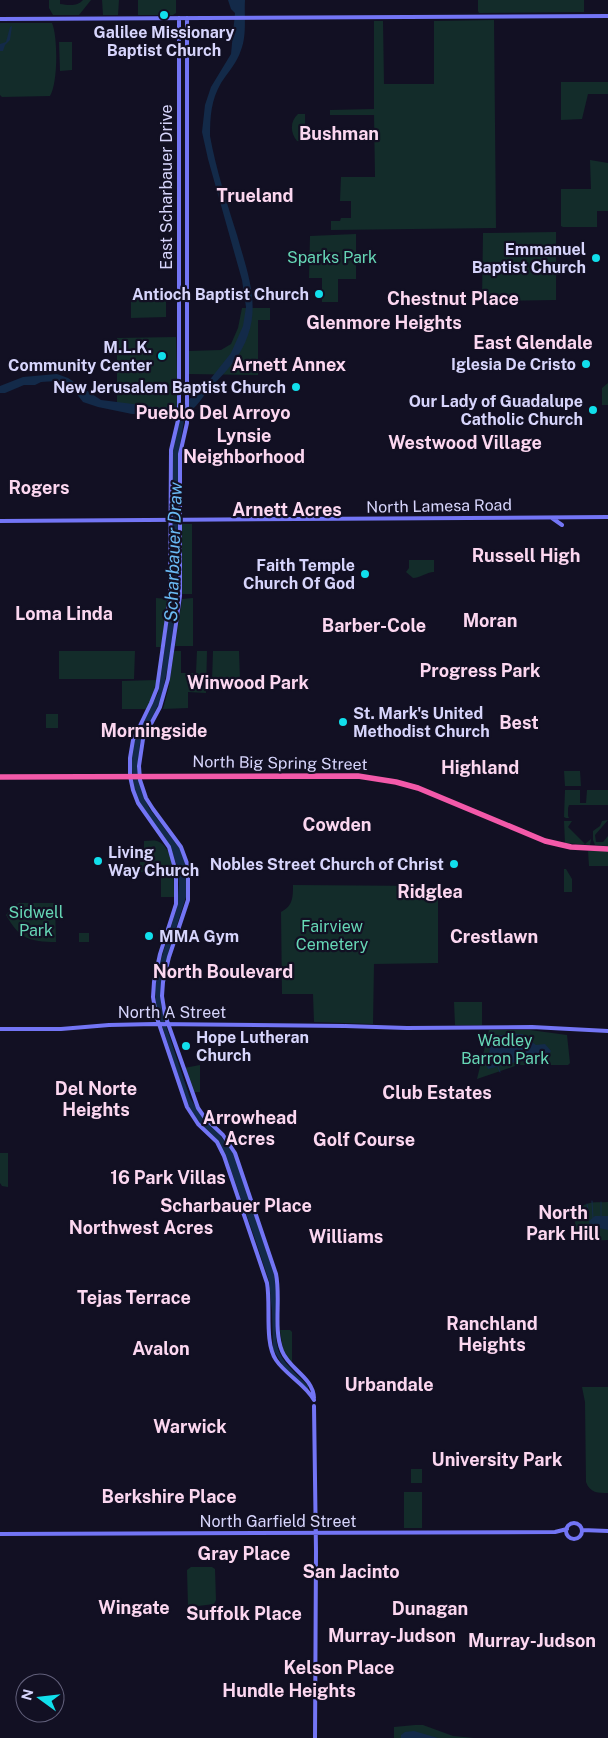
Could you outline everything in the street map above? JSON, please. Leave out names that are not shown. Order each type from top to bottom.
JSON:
[{"type":"highway","name":"North Big Spring Street","points":[[0,776],[311,775],[370,778],[396,782],[426,791],[545,841],[575,848],[608,849]]},
{"type":"main road","points":[[0,19],[608,16]]},
{"type":"main road","name":"East Scharbauer Drive","points":[[168,1025],[198,1108],[205,1118],[223,1135],[237,1158],[276,1274],[278,1285],[278,1338],[281,1349],[286,1360],[311,1385],[314,1391],[314,1400],[278,1363],[273,1354],[270,1340],[268,1283],[231,1175],[217,1142],[200,1126],[187,1106],[158,1024],[153,986],[159,958],[176,904],[176,871],[169,847],[138,803],[130,776],[132,744],[137,730],[155,696],[158,683],[170,596],[171,450],[179,412],[179,18]]},
{"type":"main road","name":"East Scharbauer Drive","points":[[139,776],[139,759],[142,744],[164,696],[168,679],[180,596],[180,454],[187,415],[187,18]]},
{"type":"main road","name":"North Lamesa Road","points":[[0,521],[608,517]]},
{"type":"main road","points":[[552,518],[562,525]]},
{"type":"main road","points":[[139,776],[149,803],[181,847],[186,857],[188,869],[188,900],[171,948],[163,982],[163,1005],[168,1025]]},
{"type":"main road","name":"North A Street","points":[[0,1029],[61,1029],[109,1025],[158,1024],[532,1028],[608,1031]]},
{"type":"main road","points":[[314,1406],[316,1533],[315,1738]]},
{"type":"main road","points":[[555,1532],[567,1529],[572,1524],[579,1526],[582,1532]]},
{"type":"main road","points":[[566,1534],[567,1529]]},
{"type":"main road","points":[[555,1532],[566,1534],[573,1538],[582,1532],[608,1531]]},
{"type":"main road","name":"North Garfield Street","points":[[0,1534],[555,1532]]},
{"type":"green space","points":[[49,0],[60,0],[60,4],[75,5],[83,0],[91,0],[79,15],[53,15],[49,8]]},
{"type":"green space","points":[[102,0],[119,0],[118,15],[103,15]]},
{"type":"green space","points":[[138,0],[176,0],[176,13],[173,15],[138,15]]},
{"type":"green space","points":[[478,0],[584,0],[584,12],[479,13]]},
{"type":"green space","points":[[494,20],[496,228],[331,230],[331,221],[351,218],[351,201],[340,201],[341,177],[375,177],[374,115],[330,115],[330,110],[374,109],[374,21],[383,21],[384,84],[434,84],[434,21]]},
{"type":"green space","points":[[0,23],[52,23],[56,60],[55,81],[50,96],[2,97],[0,95]]},
{"type":"green space","points":[[59,42],[72,42],[72,70],[60,71]]},
{"type":"green space","points":[[561,82],[608,82],[608,94],[588,94],[582,119],[561,120]]},
{"type":"green space","points":[[298,114],[305,114],[305,142],[297,141],[292,131],[293,120]]},
{"type":"green space","points":[[590,160],[608,163],[608,211],[597,211],[597,227],[563,227],[561,226],[561,189],[591,189]]},
{"type":"green space","points":[[556,232],[556,300],[482,301],[483,233]]},
{"type":"green space","name":"Sparks Park","points":[[356,234],[356,279],[338,279],[338,302],[322,302],[322,278],[309,278],[310,236]]},
{"type":"green space","points":[[131,299],[166,299],[166,317],[131,318]]},
{"type":"green space","points":[[242,308],[270,308],[270,320],[258,320],[258,375],[188,374],[189,351],[221,350],[231,344],[238,328]]},
{"type":"green space","points":[[176,337],[178,409],[158,409],[117,403],[117,338]]},
{"type":"green space","points":[[608,383],[608,405],[602,405],[602,388]]},
{"type":"green space","points":[[181,524],[192,524],[192,594],[182,594]]},
{"type":"green space","points":[[409,560],[434,560],[434,572],[413,578],[406,572],[409,568]]},
{"type":"green space","points":[[156,598],[168,599],[161,647],[156,647]]},
{"type":"green space","points":[[193,598],[193,646],[175,646],[182,599]]},
{"type":"green space","points":[[59,651],[135,651],[134,679],[59,679]]},
{"type":"green space","points":[[174,651],[181,651],[181,673],[196,673],[197,651],[207,651],[206,693],[188,692],[188,708],[163,709],[169,686]]},
{"type":"green space","points":[[213,651],[239,651],[240,680],[212,681]]},
{"type":"green space","points":[[157,680],[147,709],[122,709],[122,681]]},
{"type":"green space","points":[[46,714],[58,714],[58,728],[46,728]]},
{"type":"green space","points":[[564,771],[580,771],[581,786],[565,786]]},
{"type":"green space","points":[[565,790],[580,790],[580,803],[586,803],[587,790],[608,790],[608,805],[569,805],[569,818],[566,818],[564,817]]},
{"type":"green space","points":[[608,820],[595,835],[596,842],[603,842],[608,836],[608,846],[595,845],[593,831],[600,826],[602,821]]},
{"type":"green space","points":[[564,821],[572,821],[568,827],[585,844],[591,839],[590,845],[565,843]]},
{"type":"green space","points":[[144,841],[157,841],[167,850],[172,866],[174,897],[161,897],[161,872],[140,872],[140,862],[144,862]]},
{"type":"green space","points":[[588,851],[608,851],[608,866],[589,866]]},
{"type":"green space","points":[[564,869],[566,869],[572,879],[572,892],[564,892]]},
{"type":"green space","name":"Fairview Cemetery","points":[[293,885],[425,886],[426,890],[438,897],[438,963],[374,964],[373,1024],[314,1022],[313,994],[282,994],[281,912],[290,904]]},
{"type":"green space","name":"Sidwell Park","points":[[19,903],[55,903],[56,942],[32,940],[20,934],[6,915],[13,906]]},
{"type":"green space","points":[[79,933],[89,933],[89,942],[79,942]]},
{"type":"green space","points":[[454,1002],[482,1002],[482,1025],[455,1025]]},
{"type":"green space","name":"Wadley Barron Park","points":[[489,1030],[530,1030],[567,1035],[570,1063],[568,1065],[518,1065],[477,1079]]},
{"type":"green space","points":[[200,1065],[200,1092],[192,1092],[184,1068]]},
{"type":"green space","points":[[0,1153],[8,1153],[8,1187],[2,1186],[0,1183]]},
{"type":"green space","points":[[608,1202],[608,1240],[593,1240],[583,1237],[576,1229],[575,1218],[577,1213],[584,1205]]},
{"type":"green space","points":[[280,1330],[290,1330],[292,1332],[292,1363],[283,1350]]},
{"type":"green space","points":[[582,1387],[608,1387],[608,1493],[592,1490],[586,1482],[585,1402]]},
{"type":"green space","points":[[411,1469],[422,1469],[422,1483],[411,1483]]},
{"type":"green space","points":[[404,1492],[422,1492],[422,1528],[404,1528]]},
{"type":"green space","points":[[191,1567],[212,1567],[215,1569],[216,1600],[214,1604],[188,1606],[187,1570]]},
{"type":"green space","points":[[423,1725],[453,1736],[474,1738],[394,1738],[394,1727]]},
{"type":"water","name":"Scharbauer Draw","points":[[228,0],[245,0],[244,38],[237,59],[215,96],[211,115],[210,136],[248,272],[253,310],[245,343],[233,363],[196,406],[185,415],[179,450],[177,598],[169,661],[161,699],[140,743],[137,772],[142,792],[149,808],[180,849],[186,865],[186,897],[169,950],[161,984],[161,1005],[164,1020],[190,1098],[199,1112],[216,1130],[234,1154],[275,1277],[277,1346],[286,1363],[308,1386],[308,1391],[283,1366],[273,1349],[269,1281],[255,1239],[226,1156],[189,1109],[156,1007],[155,989],[158,969],[177,907],[178,869],[171,849],[138,801],[134,788],[131,760],[134,741],[158,693],[162,668],[171,598],[172,447],[181,412],[162,419],[145,414],[132,414],[98,407],[83,402],[76,393],[56,381],[24,385],[5,393],[0,393],[0,386],[23,377],[57,374],[68,378],[101,400],[157,408],[181,407],[208,382],[231,353],[243,326],[246,307],[242,280],[202,132],[205,105],[211,87],[231,54],[235,13],[231,9]]},
{"type":"water","points":[[12,26],[10,40],[5,45],[3,51],[0,51],[0,44],[6,42],[10,27]]},
{"type":"water","points":[[522,1034],[536,1045],[545,1044],[551,1051],[546,1060],[541,1062],[520,1061],[488,1069],[490,1048],[495,1037]]},
{"type":"water","points":[[595,1216],[608,1216],[608,1230],[590,1226],[589,1221]]},
{"type":"water","points":[[414,1731],[438,1738],[401,1738],[401,1735],[405,1732]]},
{"type":"waterway","points":[[492,1031],[496,1037]]},
{"type":"waterway","points":[[498,1067],[500,1072]]},
{"type":"waterway","points":[[592,1201],[593,1218]]},
{"type":"waterway","points":[[601,1202],[601,1216]]},
{"type":"waterway","points":[[587,1204],[588,1209]]},
{"type":"place","name":"Galilee Missionary Baptist Church","points":[[164,15]]},
{"type":"place","name":"Emmanuel Baptist Church","points":[[596,258]]},
{"type":"place","name":"Antioch Baptist Church","points":[[319,294]]},
{"type":"place","name":"M.L.K. Community Center","points":[[162,356]]},
{"type":"place","name":"Iglesia De Cristo","points":[[586,364]]},
{"type":"place","name":"New Jerusalem Baptist Church","points":[[296,387]]},
{"type":"place","name":"Our Lady of Guadalupe Catholic Church","points":[[593,410]]},
{"type":"place","name":"Faith Temple Church Of God","points":[[365,574]]},
{"type":"place","name":"St. Mark's United Methodist Church","points":[[343,722]]},
{"type":"place","name":"Living Way Church","points":[[98,861]]},
{"type":"place","name":"Nobles Street Church of Christ","points":[[454,864]]},
{"type":"place","name":"MMA Gym","points":[[149,936]]},
{"type":"place","name":"Hope Lutheran Church","points":[[186,1046]]},
{"type":"district","name":"Bushman","points":[[339,133]]},
{"type":"district","name":"Trueland","points":[[255,195]]},
{"type":"district","name":"Chestnut Place","points":[[453,298]]},
{"type":"district","name":"Glenmore Heights","points":[[384,322]]},
{"type":"district","name":"East Glendale","points":[[533,342]]},
{"type":"district","name":"Arnett Annex","points":[[289,364]]},
{"type":"district","name":"Pueblo Del Arroyo","points":[[213,412]]},
{"type":"district","name":"Westwood Village","points":[[465,442]]},
{"type":"district","name":"Lynsie Neighborhood","points":[[244,445]]},
{"type":"district","name":"Rogers","points":[[39,487]]},
{"type":"district","name":"Arnett Acres","points":[[287,509]]},
{"type":"district","name":"Russell High","points":[[526,555]]},
{"type":"district","name":"Loma Linda","points":[[64,613]]},
{"type":"district","name":"Moran","points":[[490,620]]},
{"type":"district","name":"Barber-Cole","points":[[374,625]]},
{"type":"district","name":"Progress Park","points":[[480,670]]},
{"type":"district","name":"Winwood Park","points":[[248,682]]},
{"type":"district","name":"Best","points":[[519,722]]},
{"type":"district","name":"Morningside","points":[[154,730]]},
{"type":"district","name":"Highland","points":[[480,767]]},
{"type":"district","name":"Cowden","points":[[337,824]]},
{"type":"district","name":"Ridglea","points":[[430,891]]},
{"type":"district","name":"Crestlawn","points":[[494,936]]},
{"type":"district","name":"North Boulevard","points":[[223,971]]},
{"type":"district","name":"Club Estates","points":[[437,1092]]},
{"type":"district","name":"Del Norte Heights","points":[[96,1098]]},
{"type":"district","name":"Arrowhead Acres","points":[[250,1127]]},
{"type":"district","name":"Golf Course","points":[[364,1139]]},
{"type":"district","name":"16 Park Villas","points":[[168,1177]]},
{"type":"district","name":"Scharbauer Place","points":[[236,1205]]},
{"type":"district","name":"North Park Hill","points":[[563,1222]]},
{"type":"district","name":"Northwest Acres","points":[[141,1227]]},
{"type":"district","name":"Williams","points":[[346,1236]]},
{"type":"district","name":"Tejas Terrace","points":[[134,1297]]},
{"type":"district","name":"Ranchland Heights","points":[[492,1334]]},
{"type":"district","name":"Avalon","points":[[161,1348]]},
{"type":"district","name":"Urbandale","points":[[389,1384]]},
{"type":"district","name":"Warwick","points":[[190,1426]]},
{"type":"district","name":"University Park","points":[[497,1459]]},
{"type":"district","name":"Berkshire Place","points":[[169,1496]]},
{"type":"district","name":"Gray Place","points":[[244,1553]]},
{"type":"district","name":"San Jacinto","points":[[351,1571]]},
{"type":"district","name":"Wingate","points":[[134,1607]]},
{"type":"district","name":"Dunagan","points":[[430,1608]]},
{"type":"district","name":"Suffolk Place","points":[[244,1613]]},
{"type":"district","name":"Murray-Judson","points":[[392,1635]]},
{"type":"district","name":"Murray-Judson","points":[[532,1640]]},
{"type":"district","name":"Kelson Place","points":[[339,1667]]},
{"type":"district","name":"Hundle Heights","points":[[289,1690]]}]
